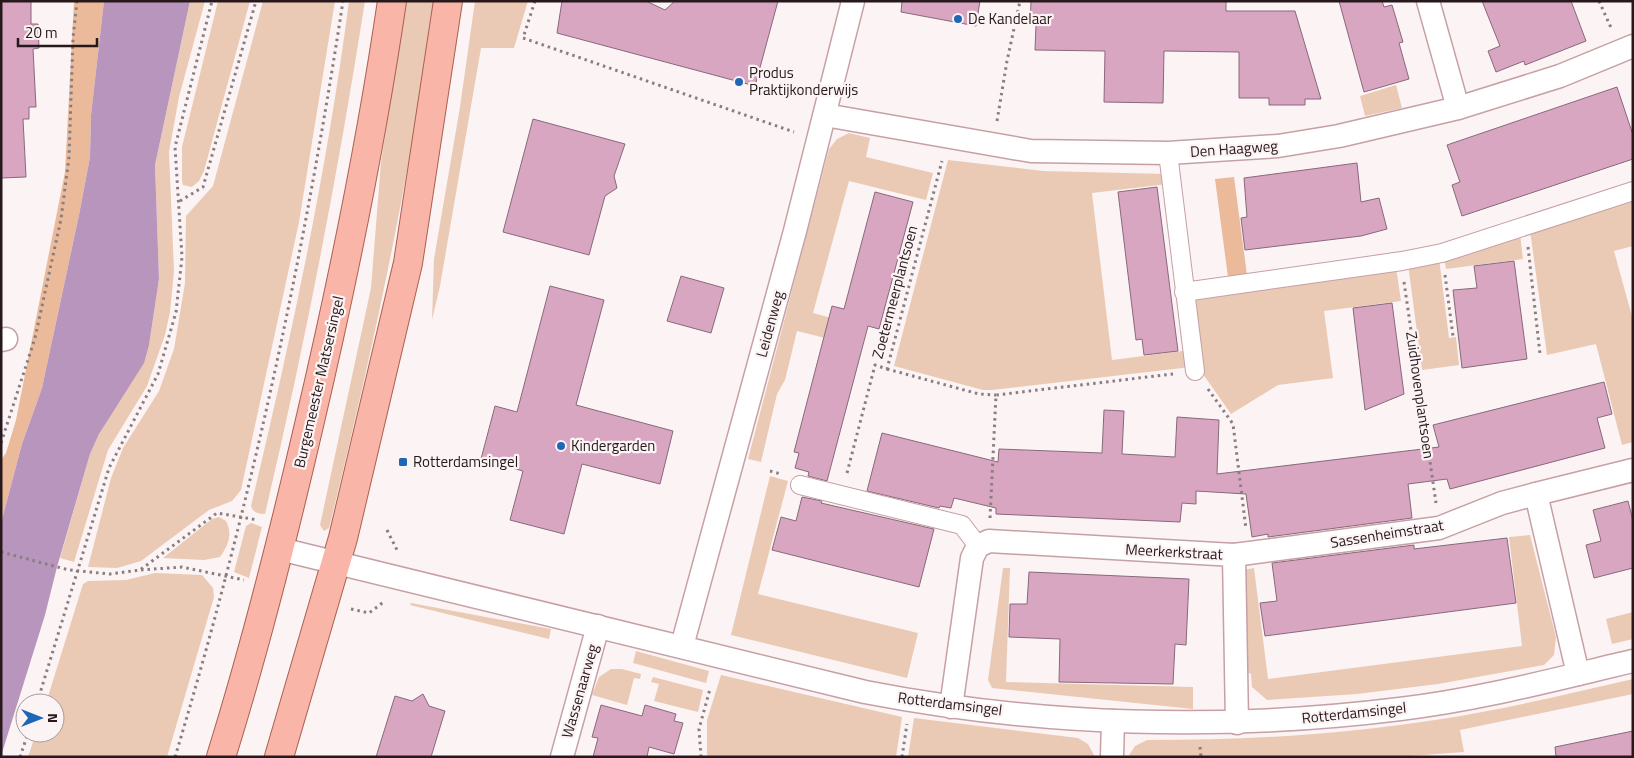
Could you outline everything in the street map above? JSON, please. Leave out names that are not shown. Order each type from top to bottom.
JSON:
[{"type":"main road","name":"Burgemeester Matsersingel","points":[[221,757],[280,548],[342,283],[362,184],[392,1]]},
{"type":"main road","points":[[279,757],[336,562],[408,263],[448,1]]},
{"type":"street","name":"Leidenweg","points":[[682,646],[825,115],[853,1]]},
{"type":"street","points":[[1428,1],[1458,108]]},
{"type":"street","name":"Den Haagweg","points":[[825,115],[1031,152],[1168,153],[1278,146],[1339,136],[1458,108],[1560,76],[1627,48]]},
{"type":"street","points":[[1168,153],[1184,292],[1196,371]]},
{"type":"street","points":[[1184,292],[1402,261],[1442,253],[1633,191]]},
{"type":"street","name":"Sassenheimstraat","points":[[1234,555],[1439,528],[1502,503],[1633,470]]},
{"type":"street","points":[[800,485],[962,525],[984,544],[972,558],[951,707]]},
{"type":"street","points":[[1536,494],[1578,674]]},
{"type":"street","name":"Meerkerkstraat","points":[[984,544],[1234,555],[1237,723]]},
{"type":"street","name":"Rotterdamsingel","points":[[280,548],[865,692],[951,707],[1113,721],[1237,723],[1402,709],[1578,674],[1633,661]]},
{"type":"street","name":"Wassenaarweg","points":[[562,757],[598,626]]},
{"type":"street","points":[[1112,757],[1113,721]]},
{"type":"path","points":[[1,443],[34,338],[62,218],[69,157],[73,38],[77,1]]},
{"type":"path","points":[[40,693],[109,468],[158,374],[176,312],[182,257],[180,201],[175,147],[212,1]]},
{"type":"path","points":[[180,201],[203,188],[256,1]]},
{"type":"path","points":[[175,757],[242,516],[298,265],[321,146],[343,1]]},
{"type":"path","points":[[535,1],[523,38],[818,140]]},
{"type":"path","points":[[992,146],[1006,62],[1020,1]]},
{"type":"path","points":[[1599,1],[1627,48]]},
{"type":"path","name":"Zoetermeerplantsoen","points":[[842,495],[875,365],[887,368],[947,138]]},
{"type":"path","points":[[1526,227],[1540,354]]},
{"type":"path","points":[[1442,253],[1453,336]]},
{"type":"path","name":"Zuidhovenplantsoen","points":[[1402,261],[1439,528]]},
{"type":"path","points":[[887,368],[979,394],[996,395],[1196,371],[1233,424],[1247,536],[1234,555]]},
{"type":"path","points":[[984,544],[996,395]]},
{"type":"path","points":[[140,570],[217,513],[242,516]]},
{"type":"path","points":[[1,552],[78,571],[110,574],[182,567],[226,576]]},
{"type":"path","points":[[701,757],[699,729],[710,689]]},
{"type":"path","points":[[902,757],[910,701]]},
{"type":"path","points":[[20,757],[25,743]]},
{"type":"shaded area","points":[[74,1],[104,1],[91,115],[90,157],[42,388],[22,444],[1,523],[1,460],[6,453],[16,420],[65,172]]},
{"type":"shaded area","points":[[104,1],[190,1],[155,165],[159,279],[149,345],[144,363],[99,434],[90,454],[45,615],[21,693],[15,693],[15,711],[1,756],[1,523],[22,444],[42,388],[90,157],[91,115]]},
{"type":"shaded area","points":[[190,1],[205,1],[179,97],[169,152],[174,271],[170,312],[165,335],[147,386],[108,450],[74,562],[60,558],[90,454],[99,434],[149,345],[159,279],[155,165]]},
{"type":"shaded area","points":[[218,1],[250,1],[204,171],[199,181],[192,187],[183,185],[182,181],[182,147]]},
{"type":"shaded area","points":[[263,1],[335,1],[299,222],[241,490],[232,501],[209,510],[141,561],[117,568],[88,567],[111,478],[123,448],[159,391],[174,349],[185,283],[186,216],[213,186]]},
{"type":"shaded area","points":[[349,1],[365,1],[344,130],[294,386],[265,514],[261,514],[255,512],[251,506],[307,255],[330,128]]},
{"type":"shaded area","points":[[406,1],[434,1],[414,134],[375,332],[329,528],[324,531],[320,525],[371,288],[381,162]]},
{"type":"shaded area","points":[[475,1],[528,1],[514,48],[481,48],[440,286],[432,320],[434,259],[460,107]]},
{"type":"shaded area","points":[[1396,85],[1402,108],[1365,116],[1360,96]]},
{"type":"shaded area","points":[[849,133],[870,138],[866,157],[933,173],[926,200],[849,181],[813,313],[850,323],[845,343],[797,331],[785,380],[777,394],[761,462],[748,459],[829,149],[837,139]]},
{"type":"shaded area","points":[[948,160],[1043,171],[1166,174],[1168,184],[1092,193],[1112,360],[1190,350],[1191,367],[983,390],[894,366]]},
{"type":"shaded area","points":[[1234,177],[1247,275],[1228,277],[1215,179]]},
{"type":"shaded area","points":[[1633,195],[1633,246],[1614,251],[1633,320],[1633,442],[1622,445],[1596,344],[1547,355],[1530,230]]},
{"type":"shaded area","points":[[1520,234],[1523,259],[1446,269],[1444,257]]},
{"type":"shaded area","points":[[1439,258],[1449,338],[1456,337],[1459,365],[1422,370],[1408,264]]},
{"type":"shaded area","points":[[1396,267],[1401,301],[1324,311],[1333,378],[1278,385],[1231,414],[1198,367],[1189,294]]},
{"type":"shaded area","points":[[770,476],[788,481],[758,594],[918,633],[907,678],[731,635]]},
{"type":"shaded area","points":[[219,517],[226,521],[229,531],[227,544],[220,557],[204,560],[163,558],[212,519]]},
{"type":"shaded area","points":[[251,523],[262,527],[249,578],[234,572],[246,526]]},
{"type":"shaded area","points":[[1530,535],[1556,637],[1554,655],[1544,665],[1438,684],[1357,694],[1267,700],[1252,687],[1251,674],[1244,671],[1242,570],[1254,568],[1268,679],[1522,646],[1509,537]]},
{"type":"shaded area","points":[[1003,568],[1010,568],[1006,682],[1193,687],[1193,709],[992,688],[988,680]]},
{"type":"shaded area","points":[[155,573],[202,575],[213,588],[214,597],[167,757],[28,757],[33,743],[65,743],[65,693],[49,693],[83,584],[88,581],[126,580]]},
{"type":"shaded area","points":[[411,603],[551,629],[549,639],[410,605]]},
{"type":"shaded area","points":[[1633,612],[1633,639],[1612,644],[1606,619]]},
{"type":"shaded area","points":[[636,651],[709,671],[706,683],[633,663]]},
{"type":"shaded area","points":[[611,669],[622,669],[641,674],[640,679],[634,678],[627,705],[592,695],[599,677]]},
{"type":"shaded area","points":[[721,675],[902,717],[896,757],[707,757],[707,720]]},
{"type":"shaded area","points":[[653,677],[703,690],[698,712],[654,701],[659,684],[651,682]]},
{"type":"shaded area","points":[[1633,679],[1633,694],[1460,730],[1464,752],[1396,757],[1128,757],[1135,746],[1147,740],[1291,736],[1399,725],[1485,711]]},
{"type":"shaded area","points":[[914,718],[1078,738],[1088,744],[1095,757],[908,757]]},
{"type":"building","points":[[1,1],[31,1],[31,24],[38,24],[39,48],[33,49],[36,107],[29,107],[29,119],[23,119],[26,177],[1,178]]},
{"type":"building","points":[[562,1],[646,1],[665,10],[675,1],[778,1],[755,86],[557,33]]},
{"type":"building","name":"De Kandelaar","points":[[902,1],[980,1],[976,26],[901,12]]},
{"type":"building","points":[[1031,1],[1226,1],[1226,11],[1295,11],[1321,99],[1305,99],[1305,105],[1269,105],[1269,98],[1239,98],[1239,52],[1164,51],[1163,103],[1104,102],[1105,51],[1035,50],[1036,25],[1030,25]]},
{"type":"building","points":[[1339,1],[1382,1],[1384,7],[1392,5],[1403,42],[1399,43],[1409,79],[1364,92]]},
{"type":"building","points":[[1482,1],[1571,1],[1586,41],[1525,65],[1524,61],[1496,72],[1488,51],[1500,46]]},
{"type":"building","points":[[1617,87],[1633,135],[1633,159],[1462,216],[1452,185],[1460,182],[1447,145]]},
{"type":"building","points":[[533,119],[625,144],[614,176],[617,188],[605,196],[589,255],[503,232]]},
{"type":"building","points":[[1357,163],[1361,202],[1379,198],[1387,229],[1361,236],[1245,250],[1241,218],[1247,217],[1244,178]]},
{"type":"building","points":[[1157,187],[1178,351],[1144,355],[1142,339],[1136,340],[1118,192]]},
{"type":"building","points":[[875,192],[913,202],[879,329],[868,326],[827,481],[808,476],[809,472],[795,468],[799,453],[794,452],[832,306],[844,309]]},
{"type":"building","points":[[1514,261],[1527,359],[1462,368],[1453,290],[1477,288],[1474,266]]},
{"type":"building","points":[[681,276],[724,288],[711,333],[667,321]]},
{"type":"building","points":[[550,286],[604,300],[576,405],[673,431],[660,484],[582,464],[564,534],[510,520],[523,471],[481,459],[495,406],[517,412]]},
{"type":"building","points":[[1392,303],[1404,394],[1365,410],[1353,308]]},
{"type":"building","points":[[1604,382],[1612,414],[1597,418],[1605,448],[1450,489],[1447,479],[1408,484],[1412,518],[1268,537],[1268,534],[1252,537],[1246,494],[1196,491],[1196,504],[1182,503],[1180,522],[996,514],[996,508],[954,498],[951,508],[940,506],[939,508],[867,491],[882,433],[998,462],[999,449],[1102,453],[1104,410],[1124,411],[1122,454],[1175,457],[1177,417],[1219,420],[1217,474],[1439,447],[1433,425]]},
{"type":"building","points":[[802,497],[934,529],[919,587],[772,550],[781,517],[796,521]]},
{"type":"building","points":[[1628,501],[1633,521],[1633,568],[1594,578],[1586,545],[1601,541],[1593,510]]},
{"type":"building","points":[[1507,538],[1516,603],[1265,636],[1260,603],[1277,601],[1272,563],[1414,545],[1414,549]]},
{"type":"building","points":[[1029,572],[1189,579],[1186,645],[1175,644],[1173,684],[1059,682],[1060,639],[1009,637],[1010,604],[1027,604]]},
{"type":"building","points":[[423,694],[429,706],[445,711],[431,757],[376,757],[395,696],[412,701]]},
{"type":"building","points":[[601,705],[642,716],[645,705],[676,714],[674,721],[683,723],[674,754],[649,747],[647,757],[593,757],[598,738],[592,737]]},
{"type":"building","points":[[1633,731],[1633,757],[1556,757],[1555,747]]},
{"type":"place","name":"De Kandelaar","points":[[958,19]]},
{"type":"place","name":"Produs Praktijkonderwijs","points":[[739,82]]},
{"type":"place","name":"Kindergarden","points":[[561,446]]},
{"type":"place","name":"Rotterdamsingel","points":[[403,462]]}]
